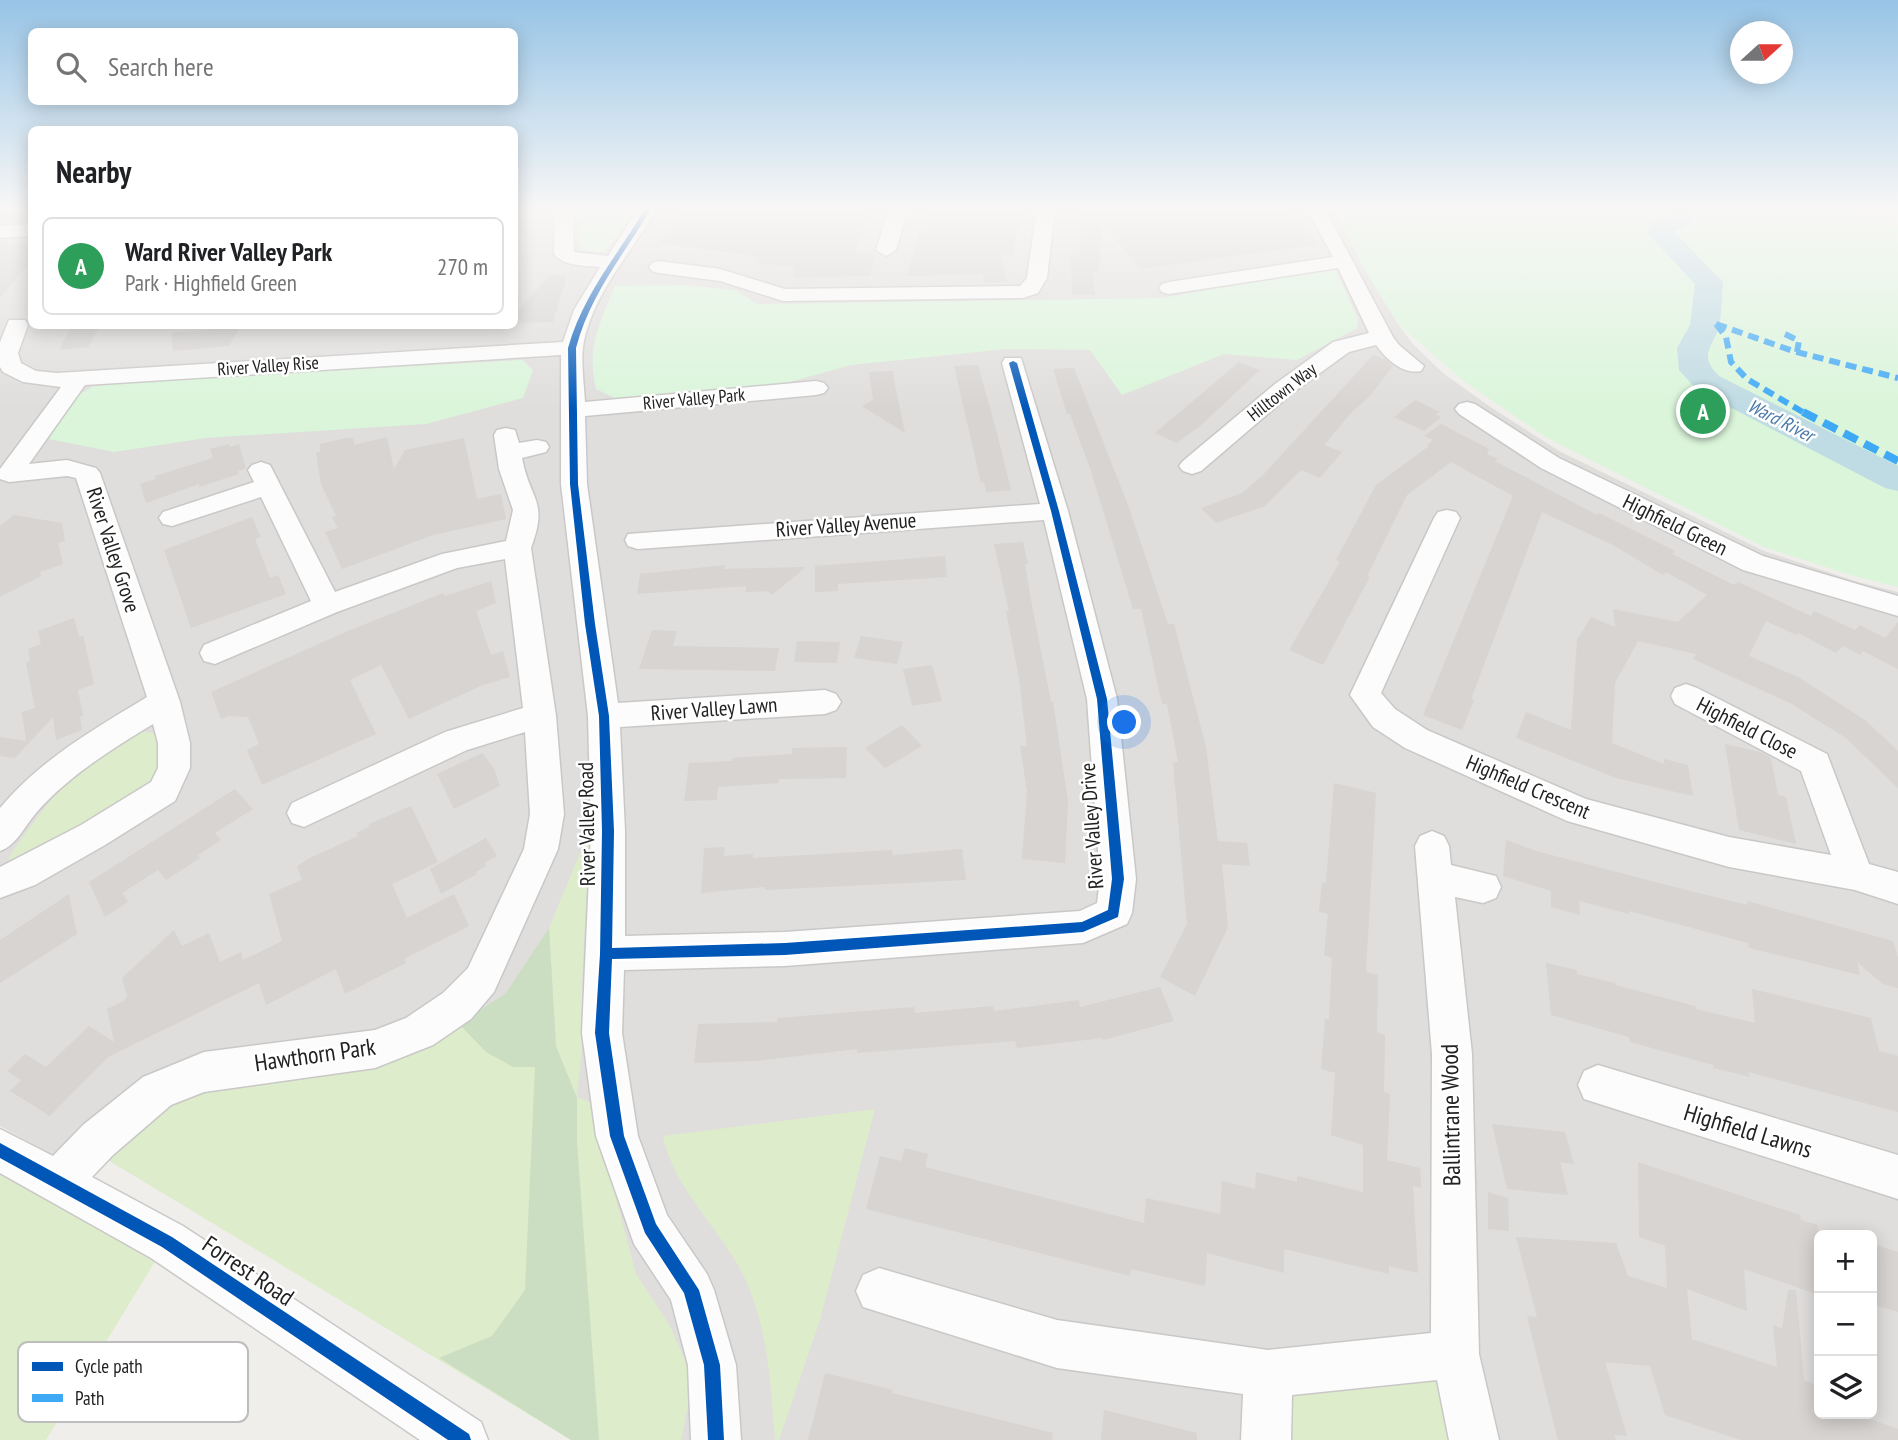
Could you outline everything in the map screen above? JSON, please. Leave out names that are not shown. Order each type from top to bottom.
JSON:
[{"type":"street","name":"River Valley Road","points":[[605,274],[586,306],[572,348],[574,484],[604,716],[608,831],[602,1033],[617,1136],[650,1228],[691,1290],[712,1364],[716,1440]]},
{"type":"street","points":[[714,274],[745,281],[783,295],[1023,292],[1031,289],[1037,274]]},
{"type":"street","points":[[1169,288],[1259,274]]},
{"type":"street","points":[[1351,274],[1382,337],[1391,350],[1413,366]]},
{"type":"street","name":"River Valley Rise","points":[[22,317],[7,353],[13,369],[41,379],[78,379],[572,348]]},
{"type":"street","name":"Hilltown Way","points":[[1192,466],[1283,389],[1341,347],[1382,337]]},
{"type":"street","name":"River Valley Drive","points":[[606,954],[785,949],[1083,927],[1114,913],[1118,878],[1102,699],[1055,511],[1013,363]]},
{"type":"street","name":"River Valley Grove","points":[[5,475],[78,379]]},
{"type":"street","name":"River Valley Park","points":[[573,410],[816,388]]},
{"type":"street","name":"Highfield Green","points":[[1467,409],[1550,463],[1753,563],[1898,606]]},
{"type":"street","name":"Hawthorn Park","points":[[57,1182],[98,1140],[157,1091],[204,1072],[375,1049],[419,1032],[457,1006],[481,980],[541,849],[547,814],[540,716],[517,548],[527,522],[527,503],[512,471],[518,445]]},
{"type":"street","name":"River Valley Grove","points":[[0,883],[22,874],[81,841],[163,791],[174,768],[174,743],[164,702],[87,473],[67,468],[5,475]]},
{"type":"street","points":[[172,518],[265,478],[327,605]]},
{"type":"street","name":"River Valley Avenue","points":[[638,540],[1055,511]]},
{"type":"street","name":"Highfield Crescent","points":[[1447,519],[1365,695],[1384,718],[1416,739],[1579,811],[1729,852],[1855,875],[1898,888]]},
{"type":"street","points":[[215,653],[327,605],[452,560],[517,548]]},
{"type":"street","name":"Highfield Close","points":[[1686,696],[1815,763],[1855,875]]},
{"type":"street","points":[[0,837],[42,785],[97,743],[164,702]]},
{"type":"street","name":"River Valley Lawn","points":[[604,716],[825,702]]},
{"type":"street","points":[[304,813],[456,741],[540,716]]},
{"type":"street","name":"Ballintrane Wood","points":[[1474,1440],[1455,1354],[1452,1054],[1433,861],[1483,887]]},
{"type":"street","name":"Highfield Lawns","points":[[1598,1085],[1898,1177]]},
{"type":"street","name":"Forrest Road","points":[[0,1150],[167,1242],[463,1440]]},
{"type":"street","points":[[879,1291],[1057,1344],[1268,1374],[1455,1354]]},
{"type":"street","points":[[1266,1440],[1268,1374]]},
{"type":"shaded area","points":[[0,274],[28,274],[28,329],[518,329],[518,274],[1371,274],[1398,324],[1412,343],[1443,373],[1559,451],[1764,551],[1858,582],[1898,592],[1898,1440],[571,1440],[440,1358],[108,1160],[54,1156],[0,1126]]},
{"type":"green space","points":[[1301,274],[1337,274],[1358,319],[1357,328],[1297,360],[1224,354],[1122,395],[1090,350],[1006,349],[851,365],[772,387],[617,399],[596,389],[593,374],[596,336],[615,286],[684,285],[735,290],[757,304],[1162,298]]},
{"type":"green space","points":[[1367,274],[1898,274],[1898,587],[1764,547],[1549,439],[1465,382],[1398,324]]},
{"type":"green space","points":[[522,360],[533,370],[523,398],[426,424],[206,438],[114,452],[49,439],[52,430],[80,394],[94,386],[189,378]]},
{"type":"green space","points":[[142,732],[154,733],[163,745],[159,779],[24,861],[10,864],[9,857],[66,783],[101,753]]},
{"type":"green space","points":[[590,829],[582,980],[583,1039],[577,1097],[590,1102],[636,1274],[670,1326],[693,1379],[681,1440],[571,1440],[108,1160],[176,1095],[459,1024],[535,1067],[576,1097],[556,1046],[549,928]]},
{"type":"green space","points":[[549,928],[556,1046],[577,1098],[577,1143],[599,1440],[571,1440],[439,1358],[492,1336],[525,1290],[535,1067],[513,1067],[486,1052],[459,1024],[506,993]]},
{"type":"green space","points":[[875,1109],[820,1320],[779,1440],[775,1440],[766,1347],[746,1281],[735,1260],[684,1186],[675,1170],[663,1136]]},
{"type":"green space","points":[[0,1161],[167,1242],[106,1342],[18,1342],[18,1422],[57,1422],[46,1440],[0,1440]]},
{"type":"green space","points":[[1433,1379],[1455,1395],[1460,1440],[1285,1440],[1291,1393]]},
{"type":"building","points":[[0,274],[20,274],[0,298]]},
{"type":"building","points":[[551,274],[567,276],[553,322],[518,323],[518,311]]},
{"type":"building","points":[[793,274],[870,274],[870,276],[793,278]]},
{"type":"building","points":[[907,274],[975,274],[907,276]]},
{"type":"building","points":[[983,274],[1005,274],[1007,282],[984,283]]},
{"type":"building","points":[[1072,274],[1092,274],[1095,295],[1072,294]]},
{"type":"building","points":[[70,329],[98,329],[88,347],[59,350]]},
{"type":"building","points":[[239,329],[229,346],[173,351],[171,333]]},
{"type":"building","points":[[1373,355],[1385,359],[1393,366],[1371,395],[1351,413],[1324,445],[1342,452],[1320,478],[1301,470],[1265,506],[1216,523],[1201,508],[1242,493],[1263,475]]},
{"type":"building","points":[[1239,362],[1260,370],[1200,426],[1177,443],[1155,433]]},
{"type":"building","points":[[978,365],[1011,490],[986,492],[984,482],[981,483],[954,366]]},
{"type":"building","points":[[1074,368],[1128,505],[1168,624],[1174,624],[1206,747],[1218,841],[1247,843],[1250,866],[1222,864],[1228,927],[1195,996],[1160,977],[1187,924],[1173,762],[1178,762],[1167,704],[1162,704],[1141,609],[1133,609],[1091,471],[1070,414],[1067,414],[1053,369]]},
{"type":"building","points":[[893,371],[905,433],[862,406],[873,400],[869,372]]},
{"type":"building","points":[[1415,400],[1440,412],[1435,414],[1441,417],[1424,431],[1394,417]]},
{"type":"building","points":[[1441,424],[1489,449],[1487,454],[1498,459],[1495,461],[1597,515],[1599,513],[1675,551],[1672,554],[1734,585],[1738,582],[1811,616],[1814,611],[1855,630],[1860,625],[1885,638],[1898,622],[1898,669],[1863,651],[1860,655],[1843,646],[1836,653],[1798,633],[1796,635],[1766,621],[1749,656],[1798,677],[1865,720],[1898,751],[1898,788],[1846,738],[1790,703],[1693,659],[1696,654],[1638,641],[1615,683],[1612,743],[1664,764],[1664,759],[1688,765],[1693,796],[1616,778],[1516,738],[1526,712],[1571,730],[1577,640],[1591,617],[1615,627],[1613,609],[1678,622],[1707,595],[1666,572],[1663,575],[1613,545],[1542,512],[1471,699],[1474,700],[1462,730],[1423,715],[1513,496],[1451,462],[1407,495],[1367,576],[1370,577],[1323,665],[1289,650],[1340,562],[1336,560],[1376,485],[1429,446],[1427,445],[1433,440],[1424,436]]},
{"type":"building","points":[[387,437],[394,469],[405,450],[464,438],[477,499],[501,494],[506,519],[433,535],[342,569],[325,532],[338,528],[332,517],[336,516],[321,484],[316,453],[320,452],[320,444],[346,438],[353,438],[354,445]]},
{"type":"building","points":[[229,444],[230,447],[239,444],[246,468],[238,471],[239,474],[199,487],[199,484],[146,503],[140,484],[156,479],[155,476],[213,458],[210,449]]},
{"type":"building","points":[[14,515],[62,523],[65,541],[58,543],[63,564],[40,572],[41,576],[0,597],[0,526]]},
{"type":"building","points":[[252,517],[261,537],[255,539],[270,578],[278,575],[286,594],[191,628],[164,550]]},
{"type":"building","points":[[1023,542],[1031,600],[1053,702],[1068,801],[1065,863],[1022,859],[1027,791],[1020,746],[1027,746],[1019,678],[1006,611],[1009,611],[994,544]]},
{"type":"building","points":[[945,556],[947,577],[838,584],[838,591],[815,592],[815,566]]},
{"type":"building","points":[[725,565],[724,569],[806,567],[772,595],[767,591],[746,592],[746,586],[637,594],[640,574]]},
{"type":"building","points":[[491,581],[496,603],[476,611],[491,655],[503,651],[510,677],[483,685],[409,719],[381,665],[350,680],[376,734],[262,785],[247,750],[259,744],[248,717],[228,716],[221,719],[211,692],[348,631],[443,593],[445,596]]},
{"type":"building","points":[[74,618],[79,637],[83,635],[94,684],[78,690],[83,716],[80,717],[82,730],[56,740],[53,717],[15,758],[0,756],[0,737],[26,741],[22,712],[35,708],[26,663],[30,661],[28,649],[41,644],[38,631]]},
{"type":"building","points":[[652,630],[677,631],[673,646],[779,648],[775,671],[639,669]]},
{"type":"building","points":[[861,636],[903,642],[897,664],[854,658]]},
{"type":"building","points":[[797,641],[840,642],[837,663],[794,662]]},
{"type":"building","points":[[932,665],[942,701],[912,706],[903,669]]},
{"type":"building","points":[[902,725],[922,746],[885,768],[865,748]]},
{"type":"building","points":[[1725,744],[1760,752],[1771,758],[1778,795],[1786,797],[1796,844],[1739,830]]},
{"type":"building","points":[[847,747],[846,778],[779,779],[779,783],[718,787],[717,800],[684,801],[689,763],[792,754],[792,748]]},
{"type":"building","points":[[482,753],[494,768],[500,786],[454,809],[437,774]]},
{"type":"building","points":[[1334,783],[1376,793],[1366,972],[1378,975],[1377,1032],[1385,1035],[1384,1092],[1390,1094],[1387,1160],[1420,1168],[1421,1188],[1413,1186],[1418,1273],[1389,1266],[1389,1274],[1284,1249],[1284,1273],[1207,1253],[1205,1286],[1131,1269],[1130,1276],[866,1209],[880,1156],[901,1161],[905,1148],[928,1154],[925,1167],[1144,1223],[1146,1198],[1220,1214],[1222,1181],[1255,1189],[1256,1172],[1297,1182],[1297,1176],[1363,1192],[1363,1145],[1331,1135],[1335,1073],[1321,1069],[1325,1019],[1329,1019],[1332,958],[1324,955],[1328,914],[1319,912],[1322,882],[1326,883]]},
{"type":"building","points":[[235,789],[253,809],[215,833],[221,840],[198,855],[200,858],[166,880],[158,870],[122,893],[128,902],[105,917],[89,882]]},
{"type":"building","points":[[411,806],[438,862],[392,884],[407,918],[454,894],[469,926],[404,959],[406,963],[345,994],[336,969],[266,1005],[259,983],[108,1057],[50,1116],[10,1091],[21,1080],[7,1071],[25,1054],[46,1067],[89,1026],[114,1042],[107,1009],[124,1001],[127,996],[122,978],[174,930],[182,946],[209,933],[220,962],[241,952],[243,960],[282,941],[269,894],[302,880],[297,866],[358,836],[356,833],[370,826],[369,824]]},
{"type":"building","points":[[486,838],[497,856],[484,863],[486,866],[476,872],[477,874],[441,894],[430,869]]},
{"type":"building","points":[[1506,840],[1536,851],[1748,905],[1747,901],[1893,941],[1898,958],[1898,988],[1883,984],[1857,962],[1860,975],[1749,948],[1748,943],[1629,911],[1629,914],[1579,901],[1580,915],[1551,907],[1551,891],[1503,876]]},
{"type":"building","points":[[725,847],[724,856],[753,854],[753,858],[892,850],[893,855],[962,849],[966,880],[765,890],[765,887],[701,893],[704,848]]},
{"type":"building","points":[[69,894],[77,934],[0,983],[0,940]]},
{"type":"building","points":[[1546,963],[1695,1006],[1696,1009],[1755,1023],[1752,989],[1871,1018],[1879,1051],[1898,1056],[1898,1112],[1748,1072],[1750,1077],[1714,1068],[1713,1065],[1630,1042],[1629,1037],[1551,1015]]},
{"type":"building","points":[[1160,987],[1174,1021],[1103,1040],[1017,1048],[1015,1041],[857,1053],[857,1049],[756,1061],[694,1063],[698,1024],[777,1022],[777,1018],[914,1007],[915,1013],[993,1006],[994,1011],[1079,1000],[1080,1007]]},
{"type":"building","points":[[1492,1124],[1565,1132],[1574,1164],[1560,1162],[1568,1195],[1507,1189]]},
{"type":"building","points":[[1638,1162],[1800,1215],[1801,1220],[1818,1225],[1818,1230],[1814,1230],[1814,1293],[1744,1269],[1747,1311],[1687,1289],[1692,1339],[1777,1367],[1773,1325],[1782,1329],[1788,1290],[1796,1290],[1804,1380],[1814,1384],[1814,1419],[1870,1419],[1898,1429],[1898,1440],[1741,1440],[1665,1415],[1650,1366],[1605,1362],[1627,1436],[1614,1435],[1616,1440],[1558,1440],[1527,1316],[1537,1317],[1516,1237],[1616,1243],[1628,1276],[1667,1288],[1665,1246],[1639,1237]]},
{"type":"building","points":[[1488,1192],[1508,1198],[1509,1231],[1488,1229]]},
{"type":"building","points":[[1877,1246],[1898,1252],[1898,1312],[1877,1306]]},
{"type":"building","points":[[825,1373],[893,1390],[892,1393],[1053,1433],[1052,1440],[808,1440]]},
{"type":"building","points":[[1104,1410],[1197,1433],[1197,1440],[1101,1440]]},
{"type":"waterway","name":"Ward River","points":[[1701,274],[1709,282],[1705,325],[1692,348],[1695,370],[1708,383],[1898,480]]},
{"type":"marked path","points":[[1716,324],[1726,337],[1731,362],[1747,379],[1780,400],[1898,461]]},
{"type":"marked path","points":[[1716,324],[1793,351],[1898,378]]},
{"type":"marked path","points":[[1785,334],[1799,341],[1797,352]]},
{"type":"cycle path","points":[[606,274],[585,310],[572,348],[574,484],[604,716],[608,831],[602,1033],[617,1136],[650,1228],[691,1290],[712,1365],[716,1440]]},
{"type":"cycle path","points":[[606,954],[785,949],[1083,927],[1114,913],[1118,879],[1102,699],[1055,511],[1013,363]]},
{"type":"cycle path","points":[[0,1150],[167,1242],[463,1440]]},
{"type":"place","name":"Ward River Valley Park","points":[[1703,411]]}]
